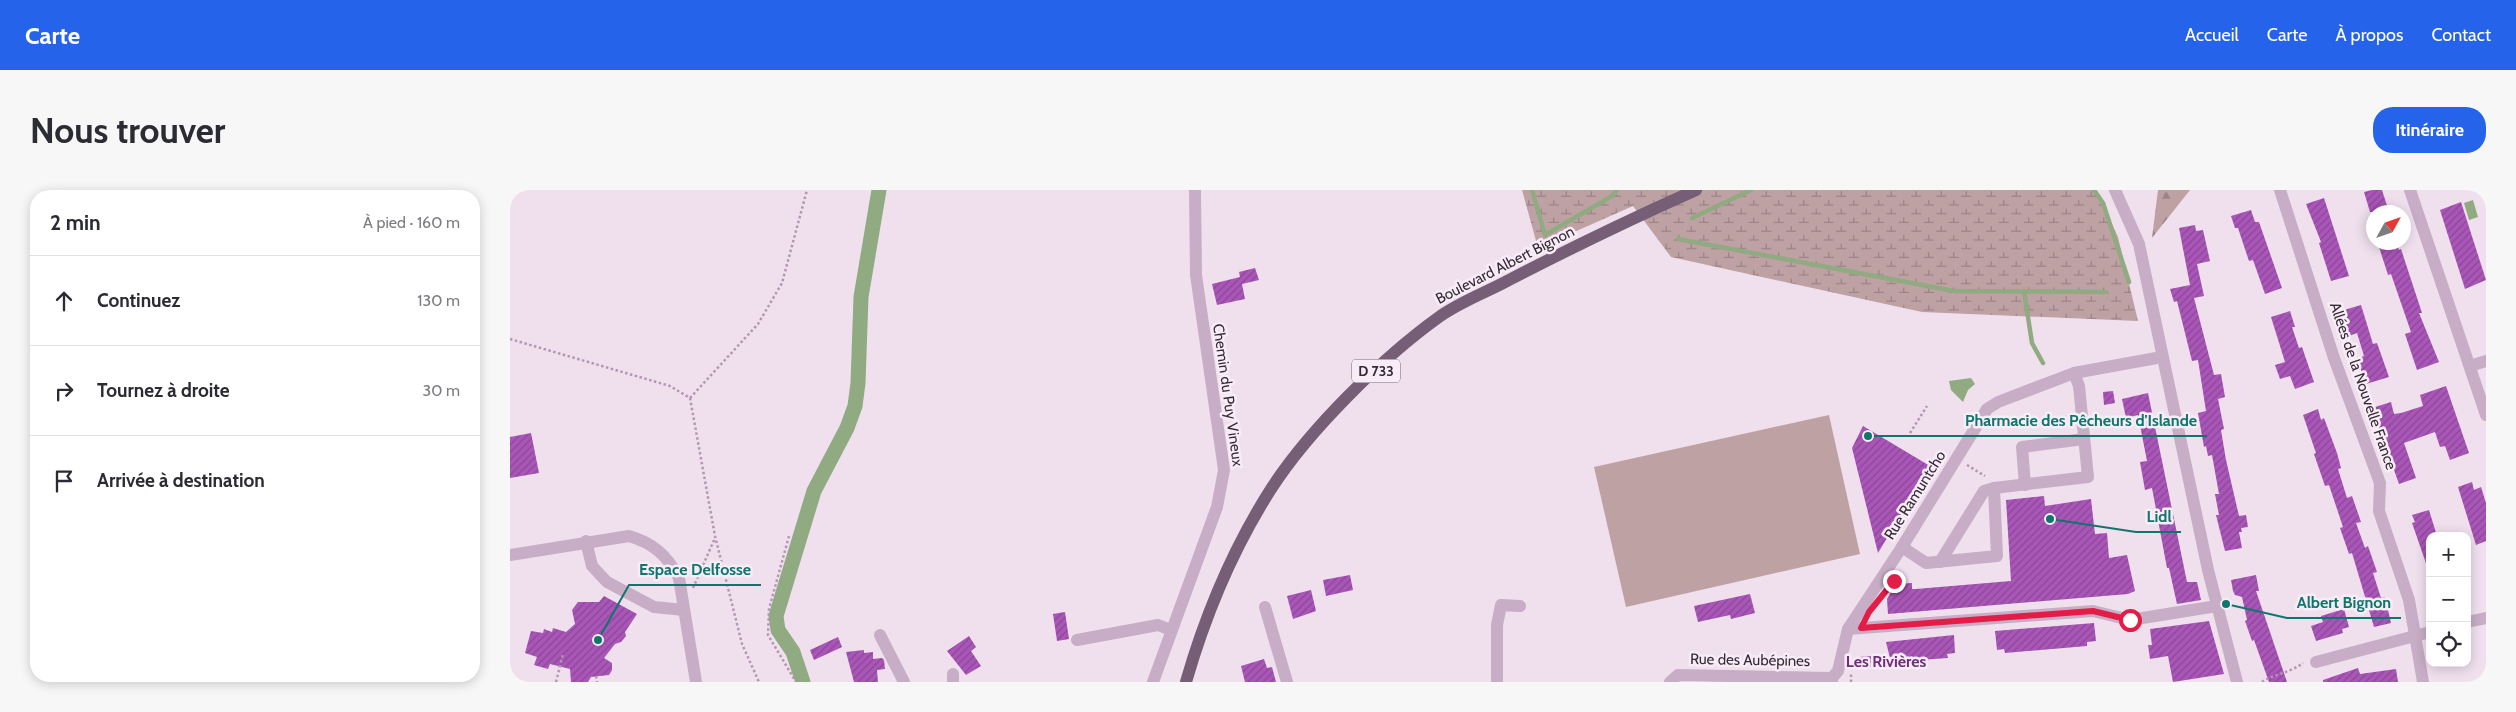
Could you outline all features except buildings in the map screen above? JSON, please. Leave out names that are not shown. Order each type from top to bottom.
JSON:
[{"type":"main road","name":"Boulevard Albert Bignon","points":[[1186,682],[1214,601],[1245,536],[1272,489],[1306,443],[1391,356],[1441,316],[1637,216],[1696,190]]},
{"type":"street","name":"Chemin du Puy Vineux","points":[[1153,682],[1217,506],[1224,470],[1196,276],[1194,190]]},
{"type":"street","name":"Allées de la Nouvelle France","points":[[2280,190],[2334,358],[2380,483],[2378,511],[2409,600],[2423,682]]},
{"type":"street","points":[[2410,190],[2486,415]]},
{"type":"street","points":[[2116,191],[2139,244],[2217,606],[2237,682]]},
{"type":"street","name":"Rue Ramuntcho","points":[[1832,680],[1838,670],[1848,629],[1902,547],[1987,409],[1998,402],[2074,373],[2162,357]]},
{"type":"street","points":[[2470,366],[2486,361]]},
{"type":"street","points":[[1940,562],[1984,491],[1994,488],[2088,477],[2079,386],[2074,373]]},
{"type":"street","points":[[2025,485],[2022,447],[2084,439]]},
{"type":"street","points":[[1902,547],[1926,563],[1996,556],[1994,488]]},
{"type":"street","points":[[510,555],[628,536],[645,540],[658,549],[672,564],[679,578],[696,682]]},
{"type":"street","points":[[586,542],[592,566],[608,582],[654,608],[684,610]]},
{"type":"street","points":[[1497,682],[1497,625],[1501,606],[1520,606]]},
{"type":"street","points":[[1848,629],[2093,611],[2130,620],[2217,606]]},
{"type":"street","points":[[1265,607],[1287,682]]},
{"type":"street","points":[[2471,621],[2486,618]]},
{"type":"street","points":[[1077,640],[1158,625],[1171,630]]},
{"type":"street","points":[[2316,662],[2426,633]]},
{"type":"street","points":[[880,635],[904,682]]},
{"type":"street","name":"Rue des Aubépines","points":[[1670,682],[1678,675],[1711,679],[1832,680]]},
{"type":"path","points":[[690,398],[758,324],[782,283],[807,190]]},
{"type":"path","points":[[510,339],[670,386],[690,398],[715,536],[742,644],[759,682]]},
{"type":"path","points":[[1910,433],[1927,406]]},
{"type":"path","points":[[1962,473],[1972,457]]},
{"type":"path","points":[[684,610],[715,536]]},
{"type":"path","points":[[789,536],[769,609],[768,635],[796,682]]},
{"type":"path","points":[[556,682],[563,654]]},
{"type":"path","points":[[2262,682],[2267,678],[2284,674],[2307,660],[2316,662]]},
{"type":"path","points":[[1851,682],[1852,666]]},
{"type":"path","points":[[596,676],[597,682]]},
{"type":"green space","points":[[1522,190],[2096,190],[2118,237],[2138,321],[1922,312],[1671,257],[1633,206],[1538,248]]},
{"type":"green space","points":[[2158,190],[2190,190],[2152,238]]},
{"type":"green space","points":[[1829,415],[1860,554],[1626,607],[1594,467]]},
{"type":"shaded area","points":[[2473,200],[2478,217],[2469,220],[2464,203]]},
{"type":"shaded area","points":[[1971,378],[1975,384],[1968,390],[1963,402],[1951,390],[1949,381]]},
{"type":"waterway","points":[[803,682],[793,652],[778,630],[776,616],[814,491],[847,428],[855,406],[858,383],[861,297],[879,190]]},
{"type":"waterway","points":[[1532,190],[1545,235],[1612,196],[1617,190]]},
{"type":"waterway","points":[[1692,218],[1751,190]]},
{"type":"waterway","points":[[2094,190],[2103,203],[2129,282]]},
{"type":"waterway","points":[[1678,239],[1954,291],[2106,292]]},
{"type":"waterway","points":[[2024,291],[2032,343],[2043,363]]},
{"type":"place","name":"Pharmacie des Pêcheurs d'Islande","points":[[1868,436]]},
{"type":"place","name":"Lidl","points":[[2050,519]]},
{"type":"place","name":"Albert Bignon","points":[[2226,604]]},
{"type":"place","name":"Espace Delfosse","points":[[598,640]]},
{"type":"district","name":"Les Rivières","points":[[1886,661]]},
{"type":"route","points":[[1894,581],[1869,612],[1861,628],[2093,611],[2130,620]]}]
